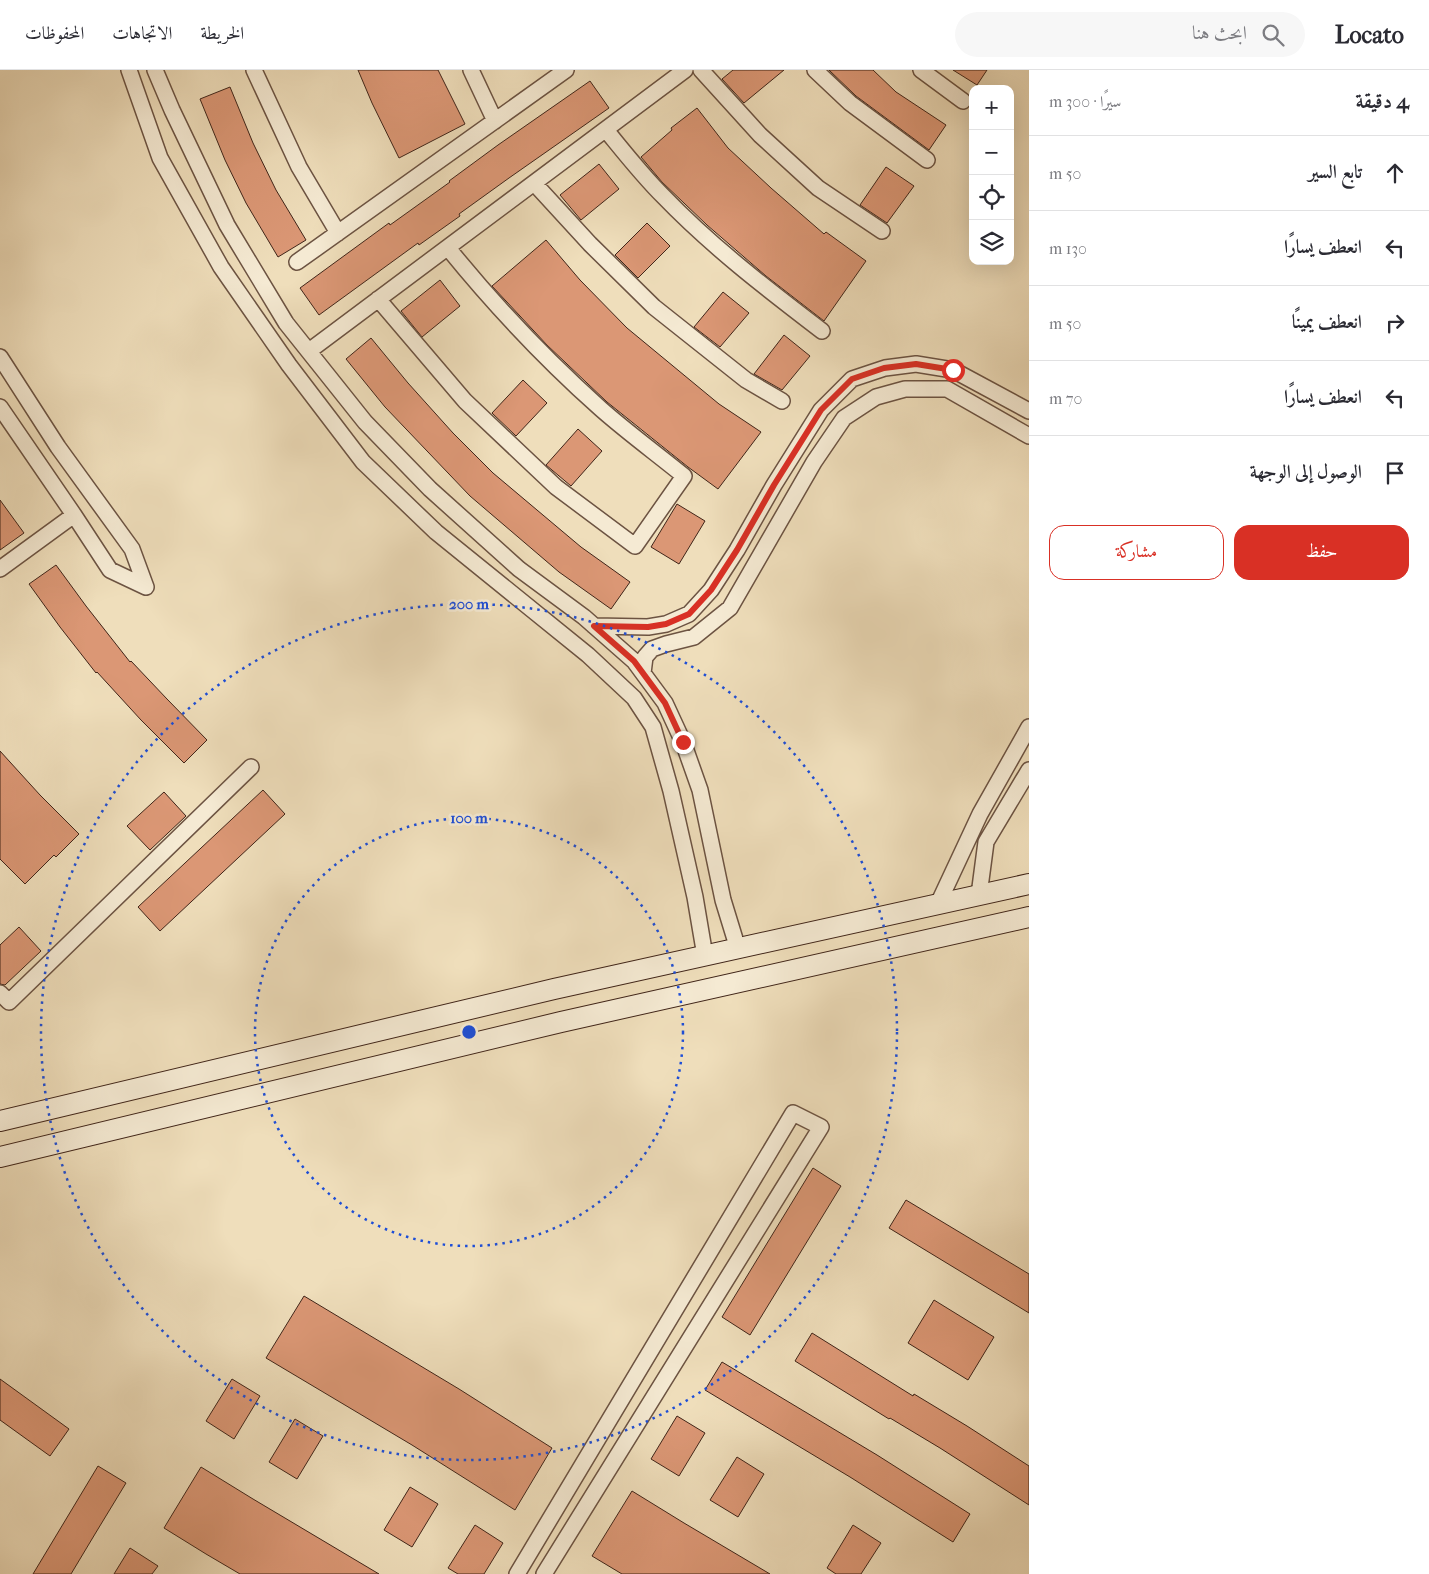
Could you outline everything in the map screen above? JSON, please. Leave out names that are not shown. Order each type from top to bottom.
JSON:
[{"type":"main road","points":[[0,1121],[545,992],[1029,884]]},
{"type":"main road","points":[[0,1158],[571,1020],[1029,917]]},
{"type":"street","points":[[129,70],[160,158],[221,267],[289,365],[364,462],[436,532],[588,655],[634,698],[653,727],[671,791],[695,896],[704,956]]},
{"type":"street","points":[[155,70],[226,225],[286,323],[365,422],[430,489],[519,569],[594,626],[634,661],[665,703],[683,742],[700,790],[722,900],[738,948]]},
{"type":"street","points":[[254,70],[299,168],[338,233]]},
{"type":"street","points":[[471,70],[495,121]]},
{"type":"street","points":[[297,262],[566,70]]},
{"type":"street","points":[[309,351],[606,130],[668,75],[685,70]]},
{"type":"street","points":[[702,70],[760,135],[818,188],[882,231]]},
{"type":"street","points":[[815,70],[850,103],[927,160]]},
{"type":"street","points":[[921,70],[963,101]]},
{"type":"street","points":[[606,130],[662,196],[766,288],[822,331]]},
{"type":"street","points":[[534,183],[590,244],[654,307],[746,380],[782,401]]},
{"type":"street","points":[[378,300],[472,408],[556,487],[635,546],[684,476],[601,409],[524,336],[482,290],[448,248]]},
{"type":"street","points":[[0,358],[58,447],[132,549],[146,587],[110,570],[0,407]]},
{"type":"street","points":[[594,626],[648,627],[666,624],[689,614],[711,590],[737,550],[774,485],[821,410],[852,379],[884,368],[916,364],[953,370],[1029,411]]},
{"type":"street","points":[[643,673],[645,657],[652,649],[694,637],[730,608],[814,462],[844,418],[876,397],[905,389],[947,389],[1029,436]]},
{"type":"street","points":[[0,569],[74,515]]},
{"type":"street","points":[[938,904],[980,814],[1029,727]]},
{"type":"street","points":[[0,993],[9,1002],[251,767]]},
{"type":"street","points":[[979,895],[986,842],[1029,770]]},
{"type":"street","points":[[517,1574],[793,1113],[821,1127],[544,1574]]},
{"type":"building","points":[[358,70],[438,70],[465,124],[399,158]]},
{"type":"building","points":[[733,70],[784,70],[744,103],[722,79]]},
{"type":"building","points":[[829,70],[873,70],[896,92],[946,125],[929,150],[856,96]]},
{"type":"building","points":[[953,70],[987,70],[977,85]]},
{"type":"building","points":[[590,81],[609,108],[319,315],[300,288]]},
{"type":"building","points":[[230,87],[253,143],[276,190],[306,240],[278,257],[246,203],[225,160],[200,99]]},
{"type":"building","points":[[697,108],[728,148],[771,188],[824,234],[826,232],[866,261],[824,321],[766,276],[707,225],[662,182],[641,157],[672,130],[671,128]]},
{"type":"building","points":[[599,164],[619,189],[581,220],[560,195]]},
{"type":"building","points":[[886,167],[914,186],[887,223],[860,205]]},
{"type":"building","points":[[647,223],[670,246],[638,278],[615,255]]},
{"type":"building","points":[[546,240],[580,280],[627,328],[719,404],[761,432],[718,489],[607,402],[547,345],[492,286]]},
{"type":"building","points":[[440,280],[460,306],[422,337],[401,311]]},
{"type":"building","points":[[723,292],[749,313],[720,347],[694,327]]},
{"type":"building","points":[[784,335],[810,356],[782,390],[754,374]]},
{"type":"building","points":[[371,338],[453,433],[493,473],[581,547],[630,582],[611,609],[559,572],[470,496],[385,407],[346,359]]},
{"type":"building","points":[[523,380],[547,403],[516,436],[492,413]]},
{"type":"building","points":[[578,429],[602,451],[571,486],[546,465]]},
{"type":"building","points":[[0,500],[24,533],[0,550]]},
{"type":"building","points":[[677,504],[705,521],[679,564],[651,547]]},
{"type":"building","points":[[56,565],[130,662],[207,740],[184,763],[96,673],[29,584]]},
{"type":"building","points":[[0,751],[79,834],[56,857],[54,855],[25,884],[0,859]]},
{"type":"building","points":[[263,790],[285,814],[160,931],[138,907]]},
{"type":"building","points":[[164,792],[186,816],[150,850],[127,826]]},
{"type":"building","points":[[19,927],[41,951],[5,985],[0,984],[0,945]]},
{"type":"building","points":[[813,1168],[841,1186],[750,1335],[722,1317]]},
{"type":"building","points":[[906,1200],[1029,1274],[1029,1313],[889,1228]]},
{"type":"building","points":[[304,1296],[459,1389],[552,1448],[515,1510],[412,1445],[266,1358]]},
{"type":"building","points":[[934,1300],[994,1337],[968,1380],[908,1343]]},
{"type":"building","points":[[812,1333],[913,1396],[914,1394],[967,1426],[1029,1466],[1029,1505],[940,1448],[795,1361]]},
{"type":"building","points":[[722,1362],[877,1455],[970,1514],[953,1542],[850,1477],[705,1390]]},
{"type":"building","points":[[0,1379],[69,1429],[50,1456],[0,1420]]},
{"type":"building","points":[[232,1379],[260,1396],[234,1439],[206,1421]]},
{"type":"building","points":[[677,1416],[705,1433],[679,1476],[651,1459]]},
{"type":"building","points":[[295,1419],[323,1436],[297,1479],[269,1462]]},
{"type":"building","points":[[737,1457],[764,1474],[738,1517],[710,1500]]},
{"type":"building","points":[[98,1466],[126,1483],[71,1574],[33,1574]]},
{"type":"building","points":[[201,1467],[379,1574],[240,1574],[206,1554],[164,1528]]},
{"type":"building","points":[[410,1487],[438,1504],[412,1547],[384,1530]]},
{"type":"building","points":[[632,1491],[770,1574],[622,1574],[592,1556]]},
{"type":"building","points":[[475,1525],[503,1543],[484,1574],[458,1574],[448,1568]]},
{"type":"building","points":[[853,1525],[881,1543],[861,1574],[836,1574],[827,1568]]},
{"type":"building","points":[[130,1548],[158,1566],[152,1574],[114,1574]]},
{"type":"route","points":[[683,742],[665,703],[634,661],[594,626],[648,627],[666,624],[689,614],[711,590],[737,550],[774,485],[821,410],[852,379],[884,368],[916,364],[953,370]]}]
